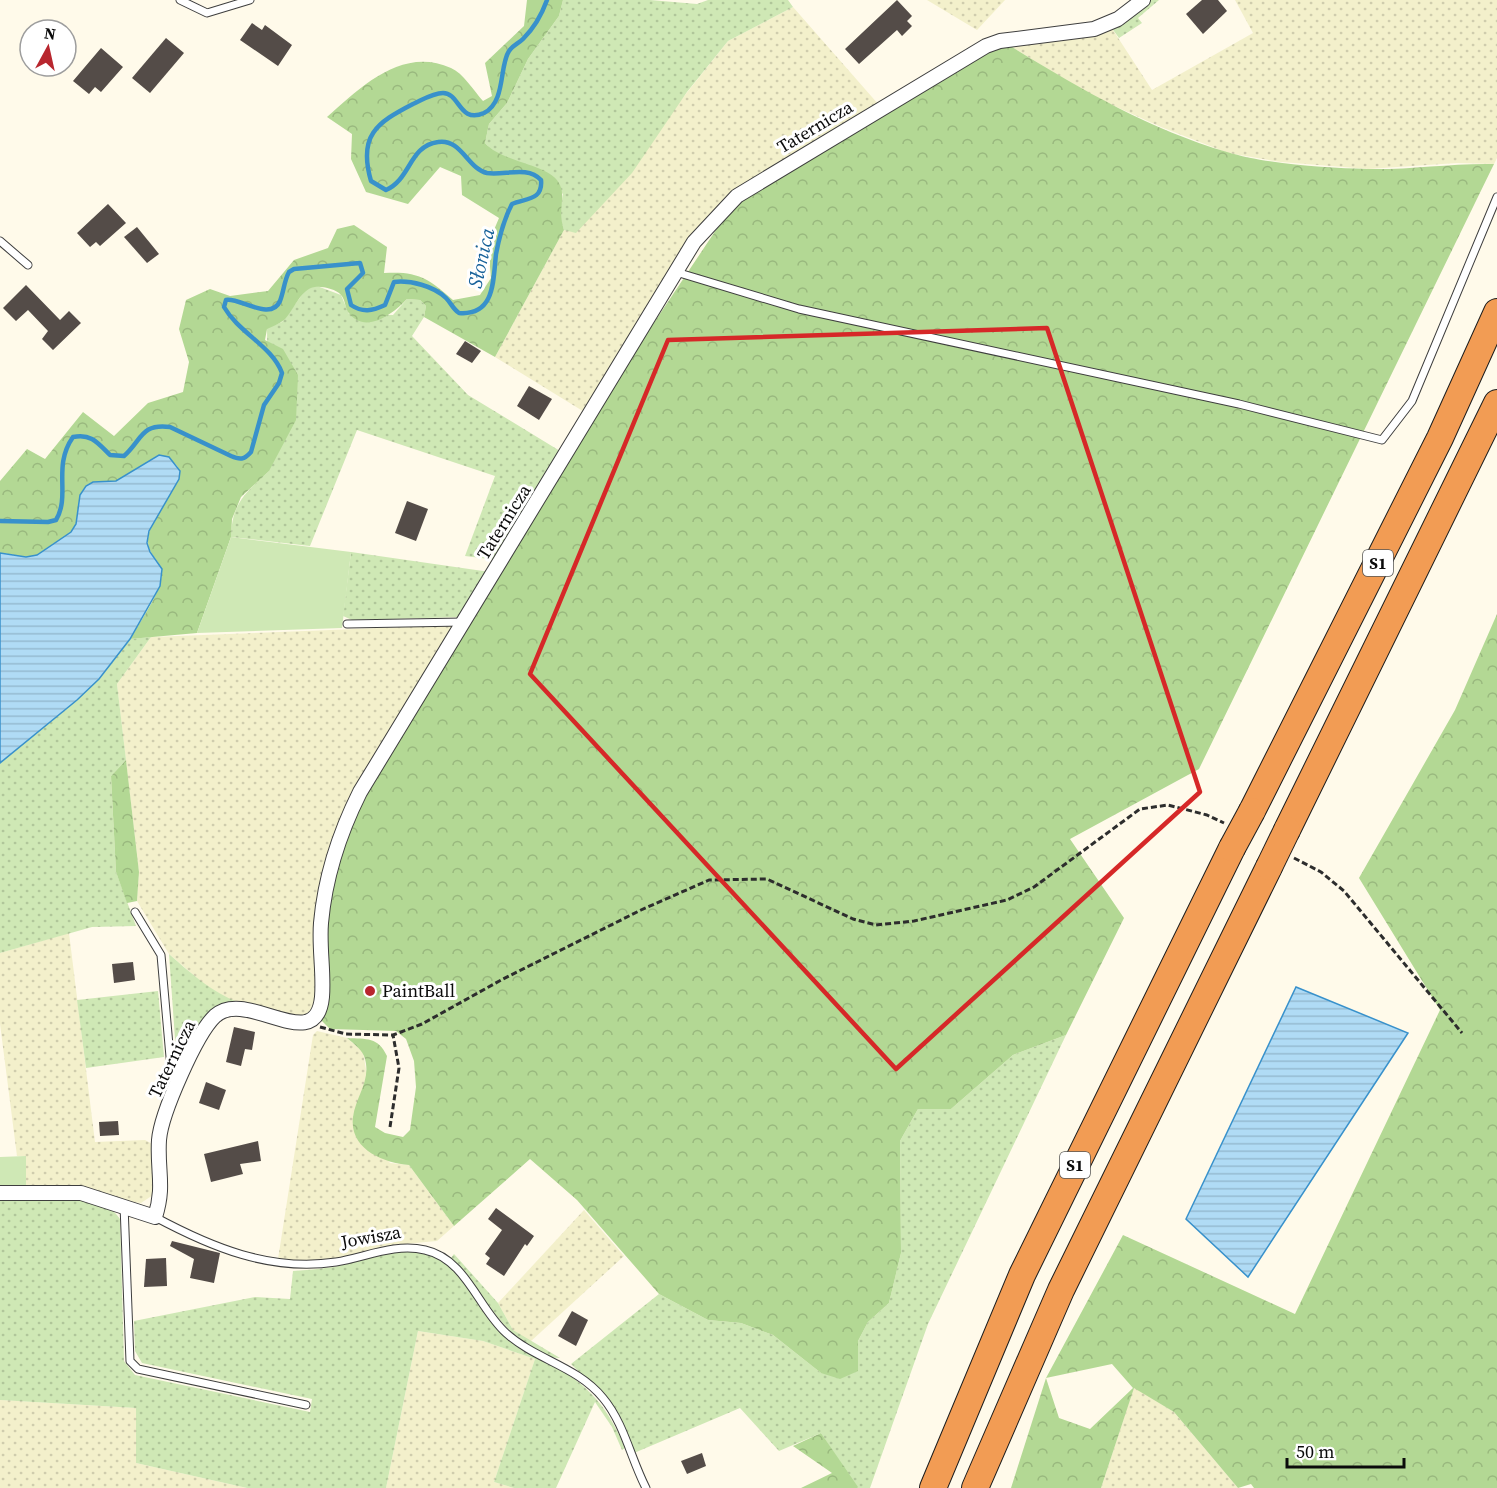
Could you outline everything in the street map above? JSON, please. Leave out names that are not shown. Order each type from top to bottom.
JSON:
[{"type":"highway","name":"S1","points":[[933,1488],[1022,1275],[1232,848],[1440,438],[1497,312]]},
{"type":"highway","name":"S1","points":[[975,1488],[1061,1290],[1497,403]]},
{"type":"street","name":"Taternicza","points":[[155,1217],[161,1197],[160,1130],[176,1087],[204,1031],[223,1011],[243,1007],[293,1023],[311,1020],[321,1006],[321,924],[329,881],[343,831],[377,761],[694,242],[737,196],[986,46],[1000,41],[1102,27],[1143,0]]},
{"type":"street","name":"Jowisza","points":[[0,1193],[69,1191],[124,1205],[155,1217]]},
{"type":"lane","points":[[180,0],[207,13],[250,0]]},
{"type":"lane","points":[[676,272],[799,309],[1239,404],[1382,440],[1412,401],[1497,198]]},
{"type":"lane","points":[[0,241],[28,265]]},
{"type":"lane","points":[[347,624],[464,621]]},
{"type":"lane","points":[[135,912],[161,955],[171,1068],[176,1087]]},
{"type":"lane","points":[[124,1205],[130,1361],[138,1369],[306,1405]]},
{"type":"lane","name":"Jowisza","points":[[155,1217],[200,1241],[247,1257],[298,1265],[342,1261],[401,1248],[427,1250],[439,1255],[458,1270],[504,1332],[538,1354],[579,1375],[597,1391],[616,1420],[646,1488]]},
{"type":"path","points":[[311,1020],[329,1032],[393,1035],[422,1024],[503,979],[641,910],[709,880],[767,879],[853,919],[876,926],[943,915]]},
{"type":"path","points":[[390,1127],[399,1068],[393,1035]]},
{"type":"highlighted area","points":[[1047,328],[1200,792],[896,1069],[530,674],[668,340]]},
{"type":"shaded area","points":[[927,0],[1005,0],[977,30]]},
{"type":"shaded area","points":[[1235,0],[1497,0],[1497,158],[1494,164],[1457,163],[1368,169],[1281,162],[1228,153],[1161,127],[1092,96],[1007,44],[1111,27],[1152,90],[1253,33]]},
{"type":"shaded area","points":[[793,7],[879,105],[726,201],[586,413],[495,357],[564,230],[576,232],[728,41]]},
{"type":"shaded area","points":[[458,625],[312,1010],[301,1017],[246,1005],[228,999],[204,984],[169,954],[137,901],[139,872],[117,684],[151,637]]},
{"type":"shaded area","points":[[69,933],[95,1142],[145,1140],[154,1145],[155,1187],[153,1195],[141,1203],[26,1188],[26,1156],[17,1156],[0,1024],[0,953]]},
{"type":"shaded area","points":[[317,1031],[347,1038],[363,1052],[367,1075],[353,1117],[390,1163],[409,1165],[454,1226],[437,1241],[393,1245],[341,1258],[298,1261],[278,1259],[313,1035]]},
{"type":"shaded area","points":[[584,1210],[624,1256],[530,1342],[513,1330],[498,1303]]},
{"type":"shaded area","points":[[418,1331],[483,1341],[535,1359],[494,1482],[514,1488],[386,1488]]},
{"type":"shaded area","points":[[1134,1387],[1174,1412],[1238,1488],[1101,1488]]},
{"type":"shaded area","points":[[0,1400],[136,1408],[136,1463],[247,1488],[0,1488]]},
{"type":"green space","points":[[527,0],[563,0],[559,16],[528,59],[507,103],[489,124],[485,143],[503,155],[547,172],[555,178],[562,190],[561,216],[564,230],[495,357],[424,317],[426,306],[420,300],[407,299],[387,316],[371,322],[363,322],[355,319],[348,312],[342,297],[336,291],[318,287],[305,292],[284,320],[267,329],[265,340],[283,349],[298,375],[296,420],[269,471],[241,497],[232,519],[231,537],[197,633],[130,639],[160,585],[161,569],[148,545],[149,532],[179,479],[177,466],[159,455],[116,481],[93,482],[82,497],[76,523],[63,540],[34,556],[0,553],[0,481],[27,449],[45,459],[83,412],[114,436],[148,403],[183,392],[189,362],[179,329],[186,300],[210,289],[230,296],[268,291],[294,260],[328,248],[337,229],[354,225],[387,247],[384,273],[406,273],[422,278],[453,300],[480,295],[491,278],[488,244],[499,218],[462,195],[461,176],[440,167],[408,204],[366,192],[351,159],[352,134],[327,117],[383,73],[416,62],[433,63],[451,68],[464,78],[483,101],[492,96],[485,63],[524,26]]},
{"type":"green space","points":[[563,0],[650,0],[697,4],[708,0],[788,0],[793,7],[728,41],[687,92],[632,173],[576,233],[564,230],[559,215],[563,194],[516,162],[493,152],[485,143],[489,124],[507,103],[528,59],[559,16]]},
{"type":"green space","points":[[1149,0],[1159,0],[1138,18],[1142,23],[1119,38],[1111,27]]},
{"type":"green space","points":[[1007,44],[1060,76],[1141,119],[1198,143],[1242,156],[1296,165],[1334,168],[1367,169],[1494,164],[1199,769],[1070,839],[1124,918],[1066,1035],[1013,1055],[951,1109],[918,1109],[900,1141],[901,1253],[889,1303],[868,1322],[858,1341],[858,1371],[840,1379],[821,1373],[773,1335],[741,1323],[708,1320],[659,1294],[577,1200],[530,1159],[454,1226],[409,1165],[379,1157],[362,1146],[356,1138],[353,1117],[365,1081],[365,1059],[358,1047],[347,1038],[376,1042],[387,1056],[375,1127],[385,1133],[403,1137],[410,1130],[416,1087],[414,1061],[406,1039],[396,1031],[330,1029],[320,1019],[329,898],[354,812],[595,411],[738,197],[946,71]]},
{"type":"green space","points":[[317,286],[341,295],[349,314],[393,315],[407,299],[420,300],[426,306],[424,317],[412,336],[468,395],[560,451],[497,560],[465,556],[495,476],[357,430],[310,546],[231,537],[234,515],[241,500],[269,471],[267,328],[282,322],[307,288]]},
{"type":"green space","points":[[231,537],[351,552],[342,628],[197,633]]},
{"type":"green space","points":[[351,552],[490,572],[461,617],[352,620],[343,616]]},
{"type":"green space","points":[[1497,614],[1497,1488],[1254,1488],[1251,1484],[1238,1488],[1174,1412],[1134,1388],[1101,1488],[1011,1488],[1046,1378],[1123,1235],[1295,1314],[1440,1010],[1359,878],[1455,710]],"holes":[[[1112,1364],[1133,1388],[1090,1429],[1059,1418],[1046,1378]]]},
{"type":"green space","points":[[151,637],[117,684],[126,760],[111,776],[116,872],[136,926],[92,927],[0,953],[0,763],[77,700],[99,679],[130,639]]},
{"type":"green space","points":[[126,760],[139,872],[137,901],[127,903],[116,872],[111,776]]},
{"type":"green space","points":[[169,954],[214,990],[246,1005],[231,1003],[184,1060],[177,1058],[176,1053]]},
{"type":"green space","points":[[158,991],[164,1057],[86,1068],[77,1000]]},
{"type":"green space","points":[[1066,1035],[928,1324],[870,1488],[857,1488],[821,1433],[779,1451],[740,1408],[634,1453],[608,1400],[571,1364],[659,1294],[708,1320],[741,1323],[773,1335],[821,1373],[858,1341],[868,1322],[889,1303],[901,1253],[900,1141],[918,1109],[951,1109],[1013,1055]]},
{"type":"green space","points":[[26,1156],[26,1186],[0,1187],[0,1157]]},
{"type":"green space","points":[[47,1195],[82,1198],[110,1209],[120,1219],[124,1361],[135,1375],[310,1412],[312,1399],[142,1363],[135,1351],[134,1321],[255,1297],[290,1299],[293,1271],[334,1267],[404,1251],[415,1252],[440,1260],[461,1279],[486,1315],[505,1336],[569,1375],[592,1394],[609,1417],[625,1448],[622,1450],[612,1427],[595,1402],[556,1488],[514,1488],[494,1482],[535,1359],[483,1341],[418,1331],[386,1488],[247,1488],[136,1463],[136,1408],[0,1400],[0,1196]]},
{"type":"green space","points":[[454,1254],[498,1303],[513,1330],[560,1358],[543,1355],[513,1334],[451,1258]]},
{"type":"green space","points":[[821,1433],[857,1488],[801,1488],[832,1473],[793,1446]]},
{"type":"water","points":[[159,455],[169,457],[180,471],[179,479],[149,531],[147,543],[150,552],[162,569],[160,586],[130,639],[99,679],[0,763],[0,553],[26,557],[37,555],[71,532],[76,524],[80,495],[86,486],[93,482],[116,481]]},
{"type":"water","points":[[1296,987],[1408,1033],[1248,1277],[1186,1219]]},
{"type":"building","points":[[897,0],[912,16],[907,21],[912,26],[902,36],[897,30],[859,64],[845,49]]},
{"type":"building","points":[[1202,0],[1218,0],[1227,11],[1203,34],[1186,14]]},
{"type":"building","points":[[252,23],[262,30],[265,25],[292,45],[278,66],[240,40]]},
{"type":"building","points":[[166,38],[184,53],[150,93],[132,78]]},
{"type":"building","points":[[101,48],[123,67],[101,92],[95,87],[89,94],[73,81],[78,78]]},
{"type":"building","points":[[108,204],[126,223],[100,246],[96,242],[90,247],[77,233]]},
{"type":"building","points":[[137,227],[159,254],[147,263],[124,237]]},
{"type":"building","points":[[26,285],[60,320],[69,311],[81,323],[53,350],[42,339],[48,331],[28,310],[16,321],[3,308]]},
{"type":"building","points":[[465,341],[481,351],[472,363],[456,354]]},
{"type":"building","points":[[529,386],[552,399],[539,420],[517,406]]},
{"type":"building","points":[[407,501],[428,509],[416,541],[395,533]]},
{"type":"building","points":[[133,962],[135,980],[114,983],[112,964]]},
{"type":"building","points":[[234,1027],[255,1032],[252,1050],[245,1049],[241,1066],[226,1062]]},
{"type":"building","points":[[206,1082],[226,1090],[219,1110],[199,1103]]},
{"type":"building","points":[[118,1121],[119,1135],[100,1136],[99,1122]]},
{"type":"building","points":[[258,1141],[261,1161],[240,1164],[243,1174],[211,1182],[204,1154]]},
{"type":"building","points":[[496,1208],[534,1236],[527,1246],[525,1244],[504,1276],[486,1264],[490,1258],[485,1254],[502,1230],[488,1219]]},
{"type":"building","points":[[172,1241],[220,1253],[214,1283],[190,1278],[194,1259],[170,1246]]},
{"type":"building","points":[[166,1258],[167,1286],[144,1287],[146,1259]]},
{"type":"building","points":[[572,1311],[588,1320],[576,1346],[558,1336]]},
{"type":"building","points":[[702,1453],[706,1466],[687,1474],[681,1461]]},
{"type":"waterway","name":"Słonica","points":[[0,521],[48,522],[56,520],[62,501],[64,459],[73,437],[85,436],[98,443],[110,455],[124,456],[147,430],[160,426],[170,427],[239,459],[249,455],[264,405],[279,383],[282,373],[271,355],[230,316],[224,307],[226,300],[262,309],[276,307],[289,272],[294,269],[360,263],[363,273],[347,289],[351,305],[364,310],[372,310],[385,305],[394,282],[414,283],[435,290],[446,298],[459,313],[480,309],[490,295],[496,254],[509,210],[512,204],[536,195],[541,187],[541,180],[522,172],[487,173],[475,166],[453,145],[438,142],[421,150],[401,178],[386,190],[371,181],[367,153],[369,142],[373,133],[389,118],[435,94],[449,94],[469,115],[484,113],[491,108],[499,93],[509,51],[531,30],[547,0]]},
{"type":"place","name":"PaintBall","points":[[370,991]]}]
